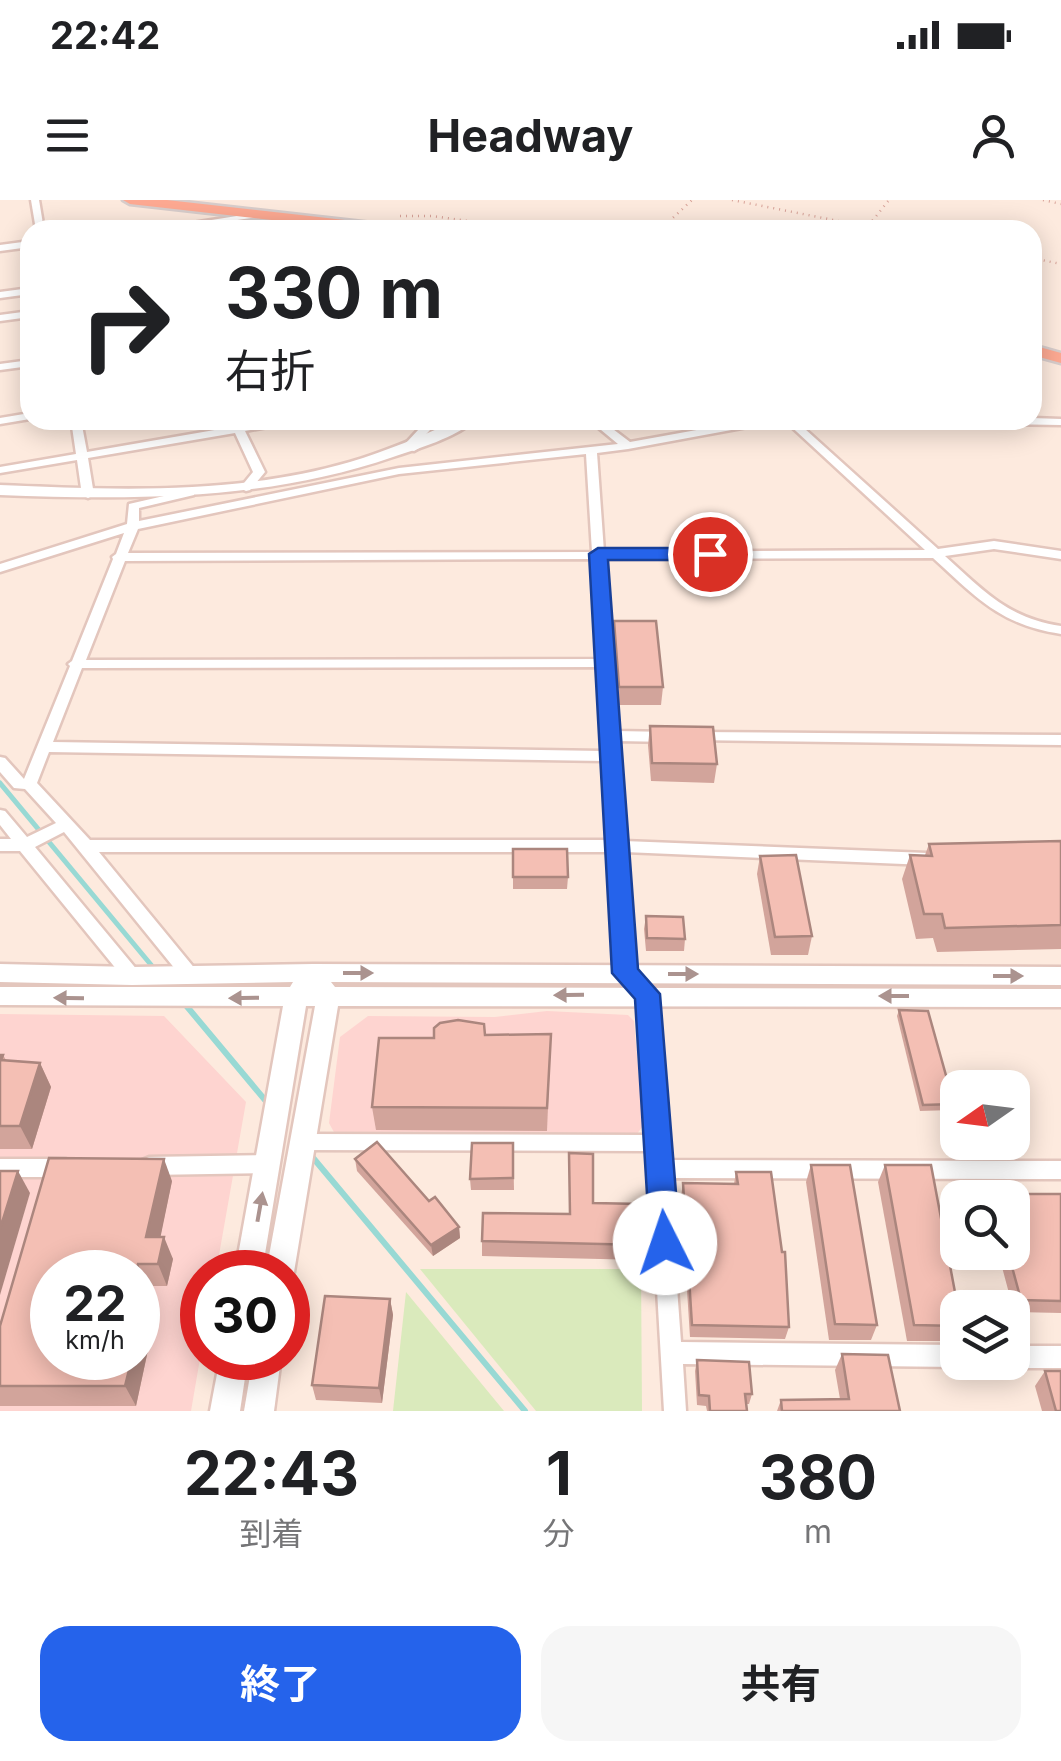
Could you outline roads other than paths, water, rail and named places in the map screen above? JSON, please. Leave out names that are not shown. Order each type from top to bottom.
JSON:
[{"type":"highway","points":[[130,200],[299,220]]},
{"type":"street","points":[[223,220],[262,214]]},
{"type":"street","points":[[78,430],[88,495]]},
{"type":"street","points":[[0,470],[208,430]]},
{"type":"street","points":[[240,430],[259,472],[246,488]]},
{"type":"street","points":[[414,448],[411,443],[425,430]]},
{"type":"street","points":[[0,490],[88,495],[246,488],[331,473],[414,448],[449,430]]},
{"type":"street","points":[[607,430],[628,446]]},
{"type":"street","points":[[0,568],[133,526],[400,471],[628,446],[715,430]]},
{"type":"street","points":[[801,430],[994,608],[1040,627],[1061,630]]},
{"type":"street","points":[[591,449],[625,973],[648,994],[675,1411]]},
{"type":"street","points":[[29,784],[133,526],[133,506],[190,493]]},
{"type":"street","points":[[118,557],[932,554],[994,545],[1061,554]]},
{"type":"street","points":[[75,664],[603,662]]},
{"type":"street","points":[[608,736],[1061,740]]},
{"type":"street","points":[[42,748],[609,756]]},
{"type":"street","points":[[0,762],[18,784],[29,784]]},
{"type":"street","points":[[29,784],[60,826],[86,846],[190,976]]},
{"type":"street","points":[[0,815],[28,843],[135,988]]},
{"type":"street","points":[[0,845],[28,843],[60,826]]},
{"type":"street","points":[[86,846],[616,846],[864,859],[943,859]]},
{"type":"street","points":[[0,996],[135,988],[190,976],[313,972],[1061,976]]},
{"type":"street","points":[[284,1250],[328,996],[313,972]]},
{"type":"street","points":[[252,1250],[296,997],[313,972]]},
{"type":"street","points":[[0,973],[200,999],[328,996],[462,1000],[648,994],[1061,998]]},
{"type":"street","points":[[304,1143],[656,1143]]},
{"type":"street","points":[[130,1167],[269,1153]]},
{"type":"street","points":[[0,1168],[48,1177],[90,1168]]},
{"type":"street","points":[[660,1169],[1061,1170]]},
{"type":"street","points":[[673,1353],[940,1356]]},
{"type":"street","points":[[1030,1357],[1061,1358]]},
{"type":"street","points":[[224,1411],[230,1380]]},
{"type":"street","points":[[259,1411],[264,1380]]},
{"type":"waterway","points":[[0,783],[157,972]]},
{"type":"waterway","points":[[184,1003],[270,1106]]},
{"type":"waterway","points":[[309,1153],[525,1411]]}]
